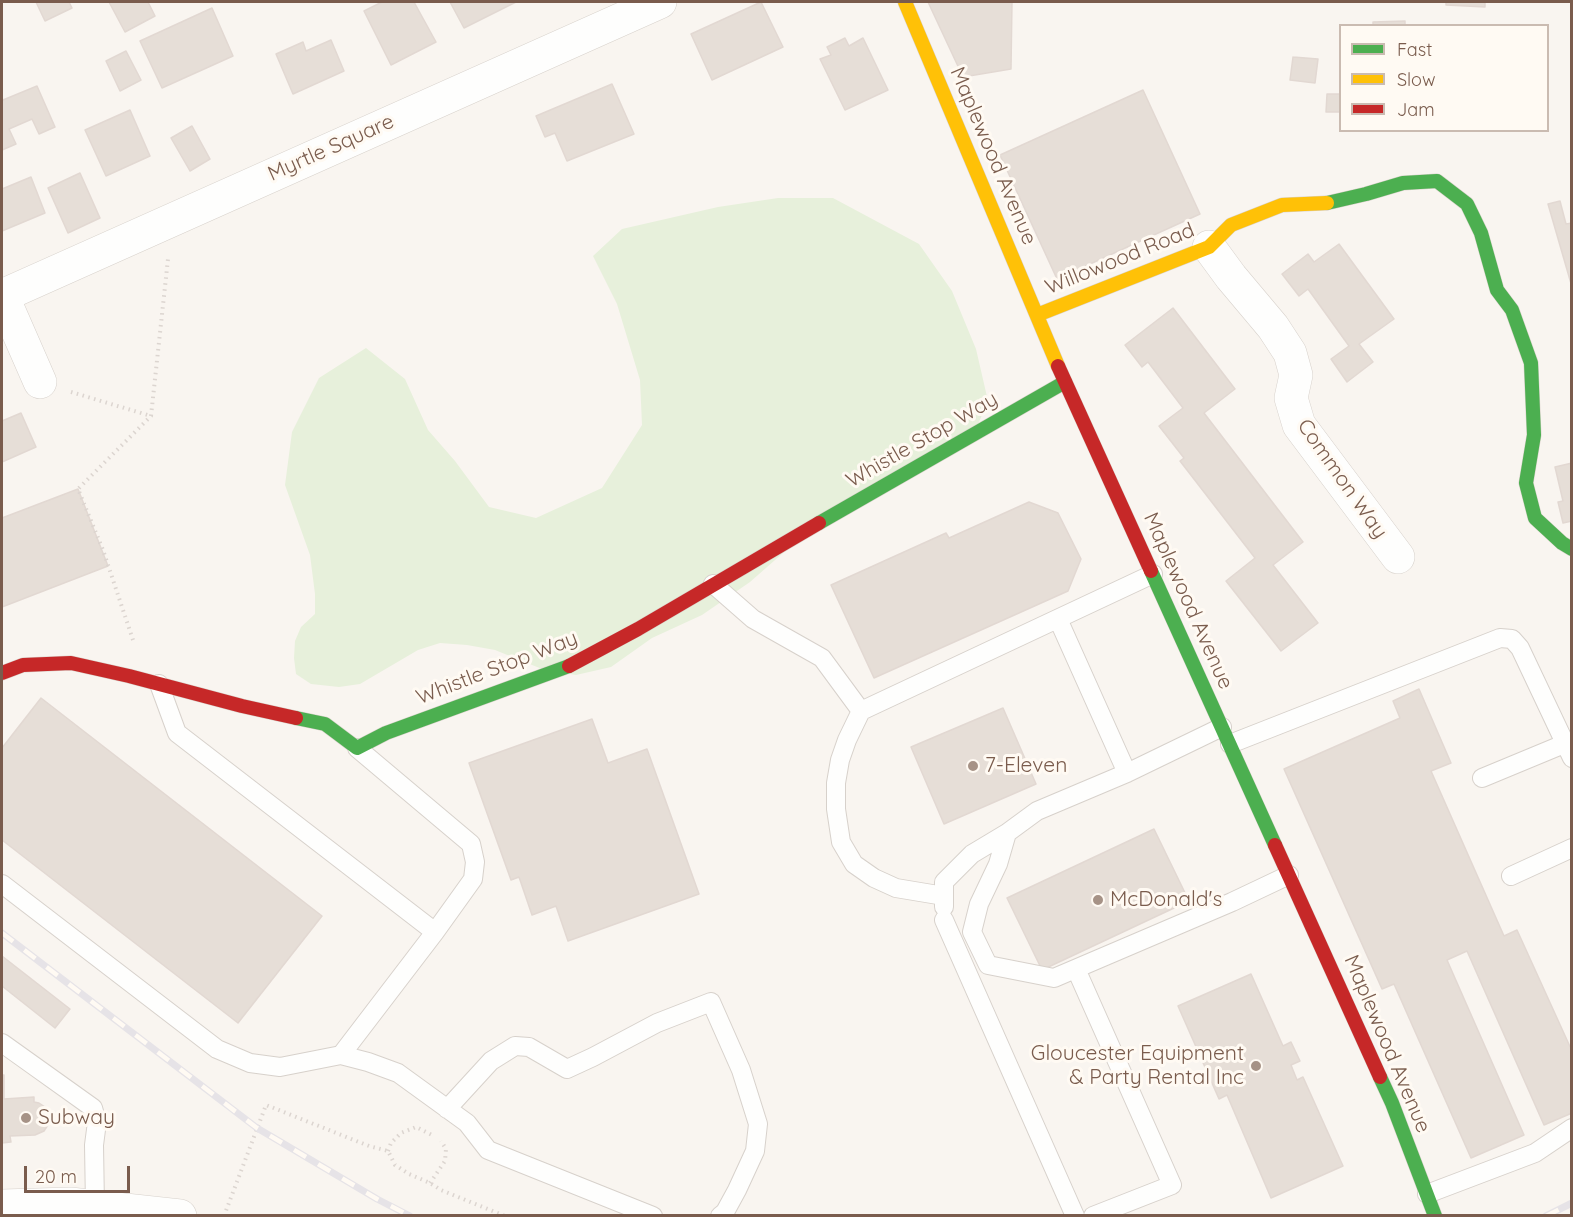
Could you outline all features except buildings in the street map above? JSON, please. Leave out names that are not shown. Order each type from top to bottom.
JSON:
[{"type":"street","name":"Myrtle Square","points":[[40,382],[2,295],[660,2]]},
{"type":"street","name":"Maplewood Avenue","points":[[905,2],[1065,382],[1392,1103],[1435,1215]]},
{"type":"street","name":"Willowood Road","points":[[1037,315],[1209,247],[1231,225],[1282,205],[1320,204],[1403,183],[1437,181],[1467,204],[1481,233],[1497,290],[1512,309],[1532,363],[1534,435],[1526,483],[1535,518],[1562,543],[1572,549]]},
{"type":"street","name":"Common Way","points":[[1209,247],[1273,327],[1290,353],[1296,375],[1291,398],[1299,425],[1398,557]]},
{"type":"street","name":"Whistle Stop Way","points":[[357,748],[386,733],[565,668],[638,629],[712,584],[1065,382]]},
{"type":"street","points":[[2,673],[22,665],[71,663],[242,706],[325,724],[357,748]]},
{"type":"street","points":[[2,1206],[70,1204],[180,1215]]},
{"type":"lane","points":[[944,896],[896,888],[874,878],[854,864],[841,842],[836,809],[836,783],[840,760],[861,711],[1153,574]]},
{"type":"lane","points":[[712,584],[753,619],[822,658],[861,711]]},
{"type":"lane","points":[[1058,619],[1127,772]]},
{"type":"lane","points":[[1230,744],[1500,638],[1512,639],[1520,648],[1568,751],[1482,778]]},
{"type":"lane","points":[[153,682],[177,733],[435,932]]},
{"type":"lane","points":[[1075,1215],[944,920],[944,882],[972,854],[1037,811],[1222,727]]},
{"type":"lane","points":[[341,1055],[473,879],[475,862],[471,844],[357,748]]},
{"type":"lane","points":[[1007,833],[998,864],[979,904],[972,932],[988,965],[1054,978],[1232,902],[1289,875]]},
{"type":"lane","points":[[1511,876],[1572,848]]},
{"type":"lane","points":[[2,884],[217,1049],[250,1063],[280,1067],[341,1055],[398,1072],[467,1123],[488,1150],[653,1215]]},
{"type":"lane","points":[[944,920],[972,932]]},
{"type":"lane","points":[[1076,969],[1172,1185],[1092,1215]]},
{"type":"lane","points":[[447,1109],[491,1061],[514,1046],[529,1047],[567,1069],[657,1023],[711,1002],[741,1070],[758,1124],[755,1151],[725,1212],[720,1215]]},
{"type":"lane","points":[[2,1043],[93,1108],[97,1122],[94,1145],[95,1206]]},
{"type":"lane","points":[[1427,1194],[1535,1153],[1572,1128]]},
{"type":"path","points":[[153,682],[78,489],[151,416],[172,220]]},
{"type":"path","points":[[40,382],[151,416]]},
{"type":"path","points":[[224,1215],[266,1105],[369,1146],[388,1151]]},
{"type":"path","points":[[430,1183],[445,1161],[446,1149],[442,1142],[416,1127],[401,1133],[391,1143],[388,1151],[395,1165],[441,1190],[505,1215]]},
{"type":"green space","points":[[778,198],[833,198],[919,244],[952,291],[976,349],[988,401],[970,443],[832,510],[750,582],[702,615],[652,638],[611,667],[576,675],[542,669],[495,650],[440,643],[418,650],[360,684],[339,687],[311,684],[296,674],[295,641],[301,627],[315,614],[315,594],[310,555],[285,485],[292,432],[319,378],[366,348],[405,379],[428,430],[455,461],[489,507],[536,518],[602,488],[642,425],[640,380],[617,304],[593,256],[622,229],[718,207]]},
{"type":"railway","points":[[2,933],[257,1128],[410,1216]]},
{"type":"railway","points":[[1546,1216],[1572,1203]]},
{"type":"traffic: fast","points":[[1327,203],[1403,183],[1437,181],[1467,204],[1481,233],[1497,290],[1512,310],[1531,363],[1534,435],[1526,483],[1535,518],[1562,543],[1572,549]]},
{"type":"traffic: fast","points":[[819,523],[1065,382]]},
{"type":"traffic: fast","points":[[1151,571],[1275,845]]},
{"type":"traffic: fast","points":[[296,718],[325,724],[357,748],[386,733],[569,666]]},
{"type":"traffic: fast","points":[[1380,1077],[1435,1216]]},
{"type":"traffic: slow","points":[[905,2],[1058,366]]},
{"type":"traffic: slow","points":[[1037,315],[1209,247],[1231,225],[1282,205],[1327,203]]},
{"type":"traffic: jam","points":[[1058,366],[1151,571]]},
{"type":"traffic: jam","points":[[569,666],[638,629],[819,523]]},
{"type":"traffic: jam","points":[[2,673],[23,665],[71,663],[296,718]]},
{"type":"traffic: jam","points":[[1275,845],[1380,1077]]},
{"type":"place","name":"7-Eleven","points":[[973,766]]},
{"type":"place","name":"McDonald's","points":[[1098,900]]},
{"type":"place","name":"Gloucester Equipment & Party Rental Inc","points":[[1256,1066]]},
{"type":"place","name":"Subway","points":[[26,1118]]}]
